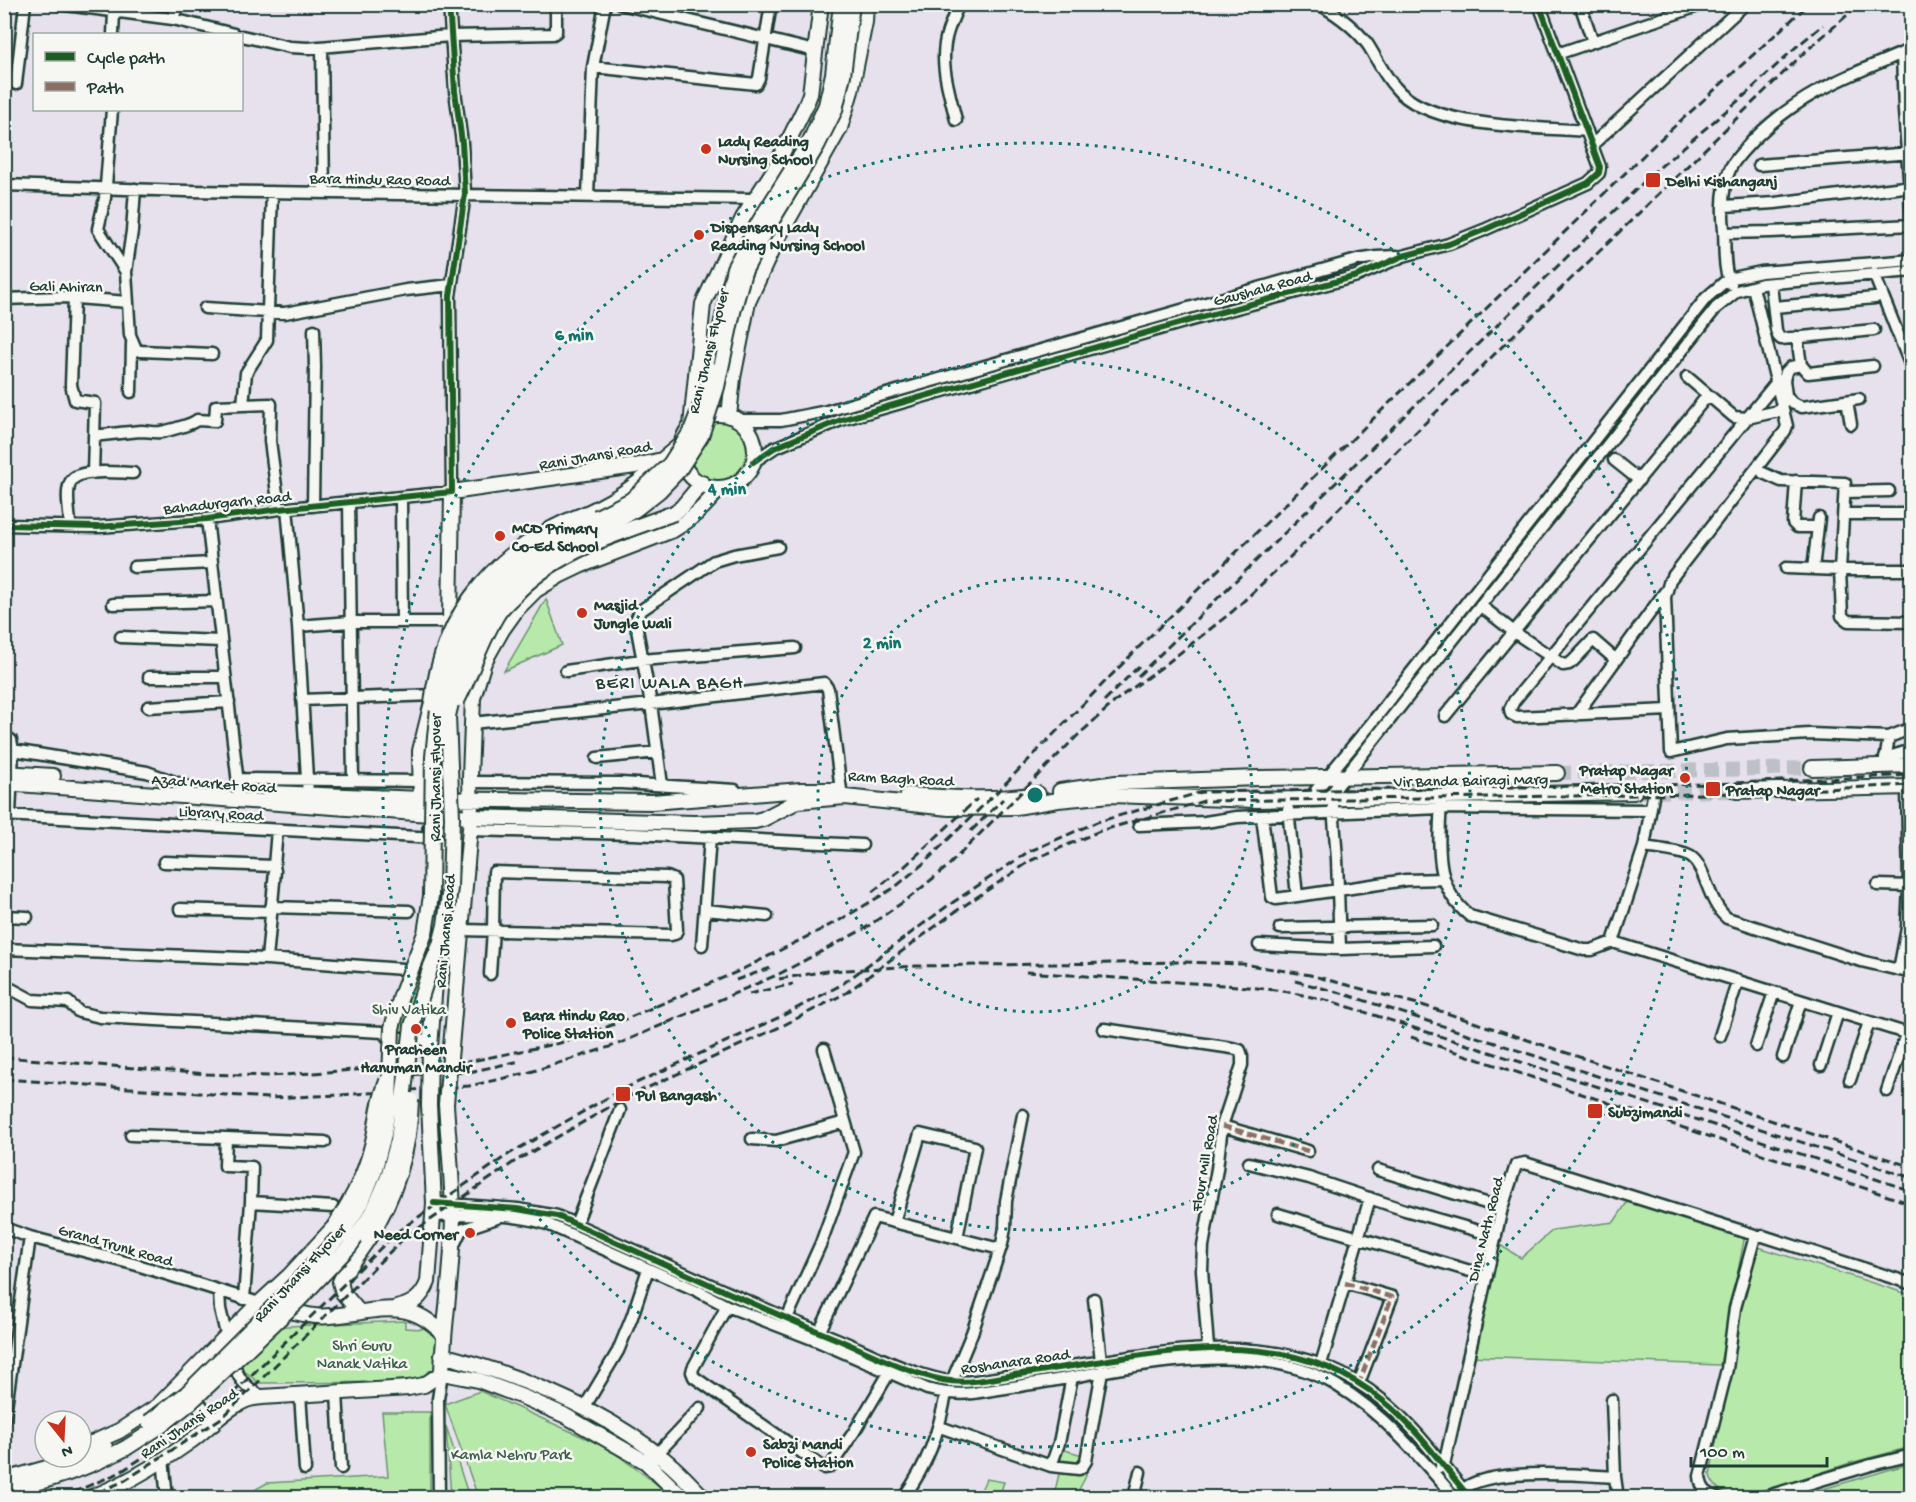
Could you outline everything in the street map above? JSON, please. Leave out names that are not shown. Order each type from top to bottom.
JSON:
[{"type":"main road","points":[[691,426],[703,304],[743,218],[774,170],[805,107],[810,94],[821,4]]},
{"type":"main road","name":"Rani Jhansi Flyover","points":[[4,1479],[79,1459],[122,1439],[157,1417],[186,1394],[287,1293],[340,1236],[361,1204],[374,1172],[384,1134],[389,1101],[392,1028],[400,996],[425,933],[429,904],[433,757],[436,727],[440,700],[458,639],[487,594],[518,562],[551,540],[631,500],[670,464],[691,431],[709,384],[723,310],[734,268],[759,222],[810,141],[826,105],[833,74],[841,4]]},
{"type":"main road","name":"Rani Jhansi Flyover","points":[[4,1490],[82,1468],[116,1454],[153,1431],[191,1402],[298,1301],[350,1246],[373,1212],[388,1177],[398,1140],[412,1026],[445,925],[450,888],[452,817],[448,716],[468,643],[497,599],[527,570],[556,549],[636,509],[679,470],[701,436],[717,387],[744,272],[768,227],[818,146],[835,110],[843,75],[852,4]]},
{"type":"main road","points":[[733,418],[733,378],[748,302],[775,243],[840,128],[851,91],[865,22],[866,4]]},
{"type":"main road","points":[[721,414],[743,424],[750,433],[754,445],[753,462],[750,469],[732,485],[720,488],[708,486],[688,473],[682,462],[682,444],[691,426],[698,419],[721,414]]},
{"type":"main road","name":"Rani Jhansi Road","points":[[396,1308],[412,1303],[424,1292],[428,1282],[434,1210],[429,1105],[430,1044],[440,915],[440,848],[421,806],[420,751],[450,626],[452,492],[635,466],[662,460],[682,444]]},
{"type":"main road","points":[[436,727],[432,705],[439,661],[448,636],[467,603],[501,563],[525,544],[558,525],[619,497],[662,460]]},
{"type":"main road","points":[[448,716],[465,686],[478,652],[500,610],[527,582],[570,553],[674,513],[702,483]]},
{"type":"main road","name":"Rani Jhansi Road","points":[[89,1497],[111,1490],[136,1477],[189,1443],[244,1401],[262,1396],[391,1390],[424,1385],[442,1373],[453,1210],[446,1104],[470,823],[474,698],[484,662],[517,609],[536,590],[582,565],[673,530],[701,511],[720,488]]},
{"type":"main road","points":[[450,626],[484,662]]},
{"type":"main road","points":[[1812,768],[1885,762],[1911,765]]},
{"type":"main road","name":"Vir Banda Bairagi Marg","points":[[1327,777],[1557,773]]},
{"type":"main road","name":"Ram Bagh Road","points":[[421,806],[470,823],[694,823],[755,821],[770,816],[799,796],[841,790],[950,798],[1023,797],[1116,783],[1327,777]]},
{"type":"main road","name":"Azad Market Road","points":[[8,778],[189,787],[238,786],[421,806]]},
{"type":"main road","name":"Azad Market Road","points":[[8,778],[421,806]]},
{"type":"main road","points":[[1736,790],[1910,787]]},
{"type":"main road","name":"Ram Bagh Road","points":[[421,806],[471,800],[652,802],[774,792],[949,808],[1016,807],[1112,795],[1256,800],[1309,799]]},
{"type":"main road","name":"Vir Banda Bairagi Marg","points":[[1309,799],[1331,803],[1441,802],[1634,792]]},
{"type":"main road","points":[[694,823],[695,799]]},
{"type":"main road","name":"Rani Jhansi Road","points":[[93,1443],[119,1431],[158,1406],[334,1227],[356,1192],[375,1132],[379,1100],[391,1070]]},
{"type":"main road","points":[[359,1312],[343,1293],[340,1282],[381,1219],[399,1173],[406,1145],[411,1100],[406,1077]]},
{"type":"main road","name":"Grand Trunk Road","points":[[260,1303],[328,1317],[396,1308],[428,1320],[443,1334]]},
{"type":"main road","points":[[442,1355],[524,1381],[584,1408],[648,1453],[704,1497]]},
{"type":"main road","points":[[442,1373],[478,1380],[524,1397],[648,1453],[683,1497]]},
{"type":"main road","points":[[182,1382],[213,1424]]},
{"type":"main road","points":[[4,1470],[33,1462]]},
{"type":"street","points":[[16,84],[25,4]]},
{"type":"street","points":[[58,4],[173,19],[230,33]]},
{"type":"street","points":[[173,19],[178,4]]},
{"type":"street","points":[[449,4],[454,91],[462,143],[465,194],[450,296],[452,492]]},
{"type":"street","points":[[243,36],[290,47],[322,48],[450,36],[554,33],[556,32],[556,4]]},
{"type":"street","points":[[588,196],[593,68],[605,4]]},
{"type":"street","points":[[621,4],[815,51]]},
{"type":"street","points":[[593,68],[756,84],[759,78],[771,4]]},
{"type":"street","points":[[956,120],[946,76],[944,55],[947,32],[959,4]]},
{"type":"street","points":[[1319,4],[1346,21],[1358,33],[1395,88],[1405,98],[1419,106],[1436,114],[1476,122],[1587,131]]},
{"type":"street","name":"Gaushala Road","points":[[753,462],[774,448],[841,420],[1191,320],[1357,276],[1403,256],[1449,244],[1588,183],[1599,173],[1600,166],[1539,4]]},
{"type":"street","points":[[1580,4],[1593,42]]},
{"type":"street","points":[[1557,54],[1704,4]]},
{"type":"street","points":[[1592,145],[1745,4]]},
{"type":"street","points":[[113,33],[114,13]]},
{"type":"street","points":[[322,48],[324,192]]},
{"type":"street","points":[[1737,291],[1728,279],[1722,216],[1730,169],[1742,152],[1767,126],[1792,105],[1826,86],[1907,51],[1911,218]]},
{"type":"street","points":[[112,111],[105,188],[98,229],[126,272]]},
{"type":"street","points":[[1759,165],[1909,153]]},
{"type":"street","name":"Bara Hindu Rao Road","points":[[4,185],[755,200],[795,207]]},
{"type":"street","points":[[1724,206],[1775,203],[1910,186]]},
{"type":"street","points":[[131,392],[132,343],[126,272],[135,189]]},
{"type":"street","points":[[243,405],[246,373],[267,340],[272,192]]},
{"type":"street","points":[[1724,233],[1911,225]]},
{"type":"street","points":[[733,418],[781,420],[799,418],[1357,260],[1403,256]]},
{"type":"street","points":[[1309,799],[1706,298],[1728,279],[1761,272],[1911,260]]},
{"type":"street","points":[[1340,949],[1331,803],[1345,777],[1716,308],[1737,291],[1753,287],[1911,271]]},
{"type":"street","points":[[1874,274],[1911,369]]},
{"type":"street","points":[[1771,284],[1778,336],[1781,339],[1874,330]]},
{"type":"street","points":[[205,308],[268,313],[298,312],[406,290],[451,285]]},
{"type":"street","points":[[1753,287],[1786,426],[1785,431],[1670,580],[1665,597],[1671,752],[1704,743],[1740,738],[1810,734],[1888,736],[1911,728]]},
{"type":"street","points":[[74,298],[71,386],[75,400],[94,403],[93,473]]},
{"type":"street","name":"Gali Ahiran","points":[[4,299],[74,298],[128,302]]},
{"type":"street","points":[[1773,307],[1875,298]]},
{"type":"street","points":[[313,506],[314,330]]},
{"type":"street","points":[[1797,337],[1801,366],[1808,374],[1873,366]]},
{"type":"street","points":[[132,343],[136,349],[141,351],[212,354]]},
{"type":"street","points":[[1801,366],[1791,367],[1786,372],[1784,380],[1786,395],[1792,403],[1802,407],[1859,399]]},
{"type":"street","points":[[1687,377],[1731,415],[1738,418],[1783,410]]},
{"type":"street","points":[[1669,710],[1517,717],[1511,714],[1510,710],[1514,701],[1776,383]]},
{"type":"street","points":[[1445,716],[1708,395]]},
{"type":"street","points":[[1847,401],[1851,424]]},
{"type":"street","points":[[94,436],[150,431],[160,433],[193,424],[197,420],[215,421],[216,406],[271,404],[270,441],[283,509],[298,626],[308,795]]},
{"type":"street","points":[[1614,460],[1639,480]]},
{"type":"street","points":[[1763,472],[1777,480],[1845,483],[1840,570],[1842,616],[1845,620],[1911,622]]},
{"type":"street","points":[[70,526],[69,492],[71,480],[78,474],[133,473]]},
{"type":"street","points":[[1796,481],[1793,522],[1797,527],[1818,523],[1813,569]]},
{"type":"street","points":[[1845,492],[1889,491]]},
{"type":"street","name":"Bahadurgarh Road","points":[[4,525],[98,526],[207,519],[452,492]]},
{"type":"street","points":[[401,497],[402,622]]},
{"type":"street","points":[[349,502],[353,780]]},
{"type":"street","points":[[1844,514],[1911,514]]},
{"type":"street","points":[[207,519],[238,786],[307,780],[421,781]]},
{"type":"street","points":[[662,785],[651,704],[641,660],[637,615],[714,561],[778,547]]},
{"type":"street","points":[[134,567],[212,563]]},
{"type":"street","points":[[1786,568],[1911,570]]},
{"type":"street","points":[[1576,715],[1667,589]]},
{"type":"street","points":[[1474,593],[1514,632],[1563,665],[1569,664],[1593,640],[1616,660]]},
{"type":"street","points":[[112,604],[216,601]]},
{"type":"street","points":[[298,626],[350,622],[402,622],[450,626]]},
{"type":"street","points":[[122,637],[220,641]]},
{"type":"street","points":[[566,671],[641,660],[795,648]]},
{"type":"street","points":[[149,677],[225,677]]},
{"type":"street","points":[[472,723],[824,683],[828,689],[841,790]]},
{"type":"street","points":[[302,700],[434,695]]},
{"type":"street","points":[[148,707],[229,702]]},
{"type":"street","points":[[4,736],[11,740],[13,750],[8,778],[7,815]]},
{"type":"street","points":[[1885,762],[1888,736]]},
{"type":"street","points":[[13,750],[147,772],[189,787]]},
{"type":"street","points":[[1885,762],[1911,750]]},
{"type":"street","points":[[597,758],[658,752]]},
{"type":"street","points":[[470,782],[662,785],[774,792]]},
{"type":"street","points":[[1899,970],[1907,928],[1910,886],[1910,787]]},
{"type":"street","points":[[1613,942],[1644,847],[1653,796]]},
{"type":"street","points":[[1287,800],[1297,896]]},
{"type":"street","points":[[1650,810],[1441,802],[1440,866],[1443,879],[1460,909],[1470,916],[1584,950],[1592,950],[1613,942],[1909,1035],[1887,1091]]},
{"type":"street","points":[[1139,825],[1198,823],[1227,818],[1289,815],[1331,803]]},
{"type":"street","name":"Library Road","points":[[7,815],[436,838]]},
{"type":"street","points":[[1262,816],[1272,897],[1280,899],[1406,880],[1443,879]]},
{"type":"street","points":[[470,823],[862,845]]},
{"type":"street","points":[[267,959],[277,830]]},
{"type":"street","points":[[702,945],[710,837]]},
{"type":"street","points":[[1644,847],[1691,857],[1698,866],[1717,908],[1735,922],[1861,961],[1911,973]]},
{"type":"street","points":[[164,862],[274,866]]},
{"type":"street","points":[[460,930],[493,930],[675,934],[674,880],[667,877],[494,872],[493,930],[489,974]]},
{"type":"street","points":[[1878,885],[1910,886]]},
{"type":"street","points":[[180,909],[409,911]]},
{"type":"street","points":[[705,910],[767,916]]},
{"type":"street","points":[[4,916],[27,917]]},
{"type":"street","points":[[1280,928],[1432,925]]},
{"type":"street","points":[[1259,945],[1340,949],[1433,946]]},
{"type":"street","points":[[4,950],[267,959],[403,969]]},
{"type":"street","points":[[1720,1036],[1738,980]]},
{"type":"street","points":[[4,985],[32,1000],[68,1002],[83,1013],[99,1017],[383,1032],[387,1037],[430,1044]]},
{"type":"street","points":[[1756,1046],[1774,992]]},
{"type":"street","points":[[1782,1057],[1801,1000]]},
{"type":"street","points":[[1821,1065],[1838,1012]]},
{"type":"street","points":[[1850,1080],[1869,1022]]},
{"type":"street","name":"Flour Mill Road","points":[[1104,1029],[1240,1050],[1242,1056],[1242,1065],[1222,1126],[1202,1259],[1208,1348]]},
{"type":"street","points":[[787,1318],[821,1243],[854,1152],[824,1049]]},
{"type":"street","points":[[576,1224],[620,1110]]},
{"type":"street","points":[[952,1381],[972,1333],[1000,1249],[1005,1228],[1005,1201],[1023,1115]]},
{"type":"street","points":[[752,1139],[776,1141],[845,1122]]},
{"type":"street","points":[[1222,1126],[1308,1151]]},
{"type":"street","points":[[894,1222],[920,1134],[975,1147],[957,1238]]},
{"type":"street","points":[[131,1135],[325,1142]]},
{"type":"street","points":[[226,1138],[225,1166],[252,1167],[244,1299]]},
{"type":"street","points":[[1249,1163],[1306,1177],[1496,1236]]},
{"type":"street","name":"Dina Nath Road","points":[[1444,1465],[1502,1208],[1514,1169],[1520,1163],[1763,1236],[1911,1284]]},
{"type":"street","points":[[1378,1170],[1502,1208]]},
{"type":"street","points":[[1321,1364],[1370,1198]]},
{"type":"street","points":[[251,1202],[333,1208]]},
{"type":"street","name":"Roshanara Road","points":[[434,1210],[541,1212],[557,1216],[787,1318],[889,1373],[927,1389],[946,1394],[960,1395],[1072,1377],[1102,1366],[1208,1348],[1276,1351],[1310,1360],[1359,1383],[1395,1412],[1444,1465],[1463,1495]]},
{"type":"street","name":"Roshanara Road","points":[[453,1210],[528,1219],[548,1224],[727,1306],[923,1374],[952,1381],[970,1382],[1102,1366],[1208,1358],[1246,1359],[1298,1369],[1334,1384],[1367,1406],[1434,1474],[1463,1495]]},
{"type":"street","points":[[1278,1214],[1487,1276]]},
{"type":"street","points":[[452,1248],[461,1230],[500,1217]]},
{"type":"street","points":[[817,1336],[874,1217],[1000,1249]]},
{"type":"street","name":"Grand Trunk Road","points":[[4,1228],[137,1265],[260,1303]]},
{"type":"street","points":[[1718,1497],[1706,1493],[1700,1476],[1726,1369],[1735,1308],[1754,1240],[1758,1236]]},
{"type":"street","points":[[4,1421],[30,1237]]},
{"type":"street","points":[[584,1408],[618,1351],[648,1269]]},
{"type":"street","points":[[1345,1283],[1392,1297],[1359,1383]]},
{"type":"street","points":[[219,1292],[226,1336],[236,1371],[239,1378],[249,1388],[262,1396]]},
{"type":"street","points":[[940,1426],[1051,1466],[1075,1470],[1083,1466],[1102,1366],[1094,1299]]},
{"type":"street","points":[[727,1306],[693,1368],[694,1377],[824,1468],[830,1467],[889,1373]]},
{"type":"street","points":[[439,1497],[438,1399],[442,1373]]},
{"type":"street","points":[[1051,1466],[1059,1443],[1072,1377]]},
{"type":"street","points":[[424,1385],[438,1399]]},
{"type":"street","points":[[337,1392],[341,1468]]},
{"type":"street","points":[[300,1394],[305,1469]]},
{"type":"street","points":[[904,1497],[926,1462],[940,1426],[946,1394]]},
{"type":"street","points":[[1612,1400],[1618,1497]]},
{"type":"street","points":[[648,1453],[700,1408]]},
{"type":"street","points":[[1761,1497],[1911,1455]]},
{"type":"street","points":[[163,1460],[167,1497]]},
{"type":"street","points":[[1434,1474],[1444,1465]]},
{"type":"street","points":[[1134,1497],[1140,1472]]},
{"type":"street","points":[[1463,1495],[1476,1481],[1502,1476],[1579,1474],[1615,1477]]},
{"type":"green space","points":[[720,420],[734,426],[743,435],[747,446],[742,468],[734,477],[723,481],[703,478],[689,462],[709,421]]},
{"type":"green space","points":[[546,599],[562,645],[504,671]]},
{"type":"green space","name":"Shiv Vatika","points":[[413,958],[430,960],[425,1023],[421,1026],[407,1025],[406,1032],[386,1031],[400,984]]},
{"type":"green space","points":[[1630,1198],[1745,1235],[1720,1365],[1467,1356],[1490,1239],[1521,1258],[1553,1230],[1614,1222]]},
{"type":"green space","points":[[1755,1246],[1911,1295],[1911,1447],[1850,1463],[1748,1497],[1725,1493],[1716,1486],[1710,1476],[1742,1295]]},
{"type":"green space","name":"Shri Guru Nanak Vatika","points":[[405,1321],[405,1328],[422,1329],[423,1321],[436,1334],[439,1341],[440,1359],[434,1374],[418,1382],[259,1383],[242,1369],[238,1359],[264,1327]]},
{"type":"green space","name":"Kamla Nehru Park","points":[[480,1391],[608,1448],[674,1497],[478,1497],[445,1404]]},
{"type":"green space","points":[[382,1412],[430,1412],[430,1497],[242,1497],[267,1483],[388,1476]]},
{"type":"green space","points":[[446,1426],[469,1497],[451,1497]]},
{"type":"green space","points":[[1061,1449],[1090,1457],[1085,1478],[1075,1497],[1054,1495],[1059,1474],[1053,1470]]},
{"type":"green space","points":[[1911,1465],[1911,1497],[1796,1497]]},
{"type":"green space","points":[[986,1479],[1004,1482],[999,1497],[978,1497]]},
{"type":"tunnel","points":[[1557,773],[1812,768]]},
{"type":"tunnel","points":[[1634,792],[1736,791]]},
{"type":"railway","points":[[4,1057],[207,1074],[270,1076],[467,1062],[560,1043],[607,1027],[739,971],[840,920],[894,888],[924,863],[1141,645],[1654,145],[1809,4]]},
{"type":"railway","points":[[4,1079],[268,1098],[469,1086],[527,1073],[616,1045],[779,974],[864,929],[909,898],[947,867],[1076,737],[1120,697],[1233,611],[1805,52],[1860,4]]},
{"type":"railway","points":[[1138,676],[1654,172],[1823,25]]},
{"type":"railway","points":[[1104,701],[1140,665]]},
{"type":"railway","points":[[60,1498],[119,1473],[217,1409],[397,1232],[509,1154],[621,1090],[780,1017],[841,985],[946,907],[1028,852],[1097,822],[1202,792],[1713,784],[1912,775]]},
{"type":"railway","points":[[86,1498],[124,1481],[223,1417],[403,1239],[514,1162],[625,1098],[784,1025],[846,993],[952,914],[1032,860],[1100,831],[1204,801],[1713,794],[1912,785]]},
{"type":"railway","points":[[872,892],[903,868],[977,799]]},
{"type":"railway","points":[[971,831],[1003,799]]},
{"type":"railway","points":[[779,979],[827,971],[916,966],[1183,962],[1243,964],[1310,975],[1425,1006],[1912,1167]]},
{"type":"railway","points":[[736,980],[773,967]]},
{"type":"railway","points":[[1026,972],[1238,986],[1284,991],[1330,1001],[1912,1191]]},
{"type":"railway","points":[[1295,981],[1341,993],[1912,1178]]},
{"type":"railway","points":[[749,994],[793,984]]},
{"type":"railway","points":[[1411,1037],[1912,1204]]},
{"type":"railway","points":[[401,1075],[469,1072],[520,1061]]},
{"type":"marked path","points":[[1222,1126],[1308,1151]]},
{"type":"marked path","points":[[1345,1283],[1392,1297],[1359,1383]]},
{"type":"cycle path","points":[[4,525],[98,527],[207,519],[279,509],[452,492],[450,296],[465,194],[449,4]]},
{"type":"cycle path","points":[[753,462],[774,448],[841,420],[1191,320],[1357,276],[1403,256],[1449,244],[1484,230],[1588,183],[1599,173],[1600,167],[1539,4]]},
{"type":"cycle path","points":[[434,1203],[517,1209],[557,1216],[890,1363],[943,1380],[959,1382],[983,1380],[1152,1354],[1193,1350],[1233,1349],[1272,1352],[1310,1361],[1347,1377],[1382,1400],[1417,1434],[1470,1498]]},
{"type":"place","name":"Lady Reading Nursing School","points":[[706,149]]},
{"type":"place","name":"Delhi Kishanganj","points":[[1653,180]]},
{"type":"place","name":"Dispensary Lady Reading Nursing School","points":[[699,235]]},
{"type":"place","name":"MCD Primary Co-Ed School","points":[[500,536]]},
{"type":"place","name":"Masjid Jungle Wali","points":[[582,613]]},
{"type":"place","name":"Pratap Nagar Metro Station","points":[[1685,778]]},
{"type":"place","name":"Pratap Nagar","points":[[1713,789]]},
{"type":"place","name":"Bara Hindu Rao Police Station","points":[[511,1023]]},
{"type":"place","name":"Pracheen Hanuman Mandir","points":[[416,1029]]},
{"type":"place","name":"Pul Bangash","points":[[623,1094]]},
{"type":"place","name":"Subzimandi","points":[[1595,1111]]},
{"type":"place","name":"Need Corner","points":[[470,1233]]},
{"type":"place","name":"Sabzi Mandi Police Station","points":[[751,1452]]},
{"type":"district","name":"BERI WALA BAGH","points":[[670,682]]}]
